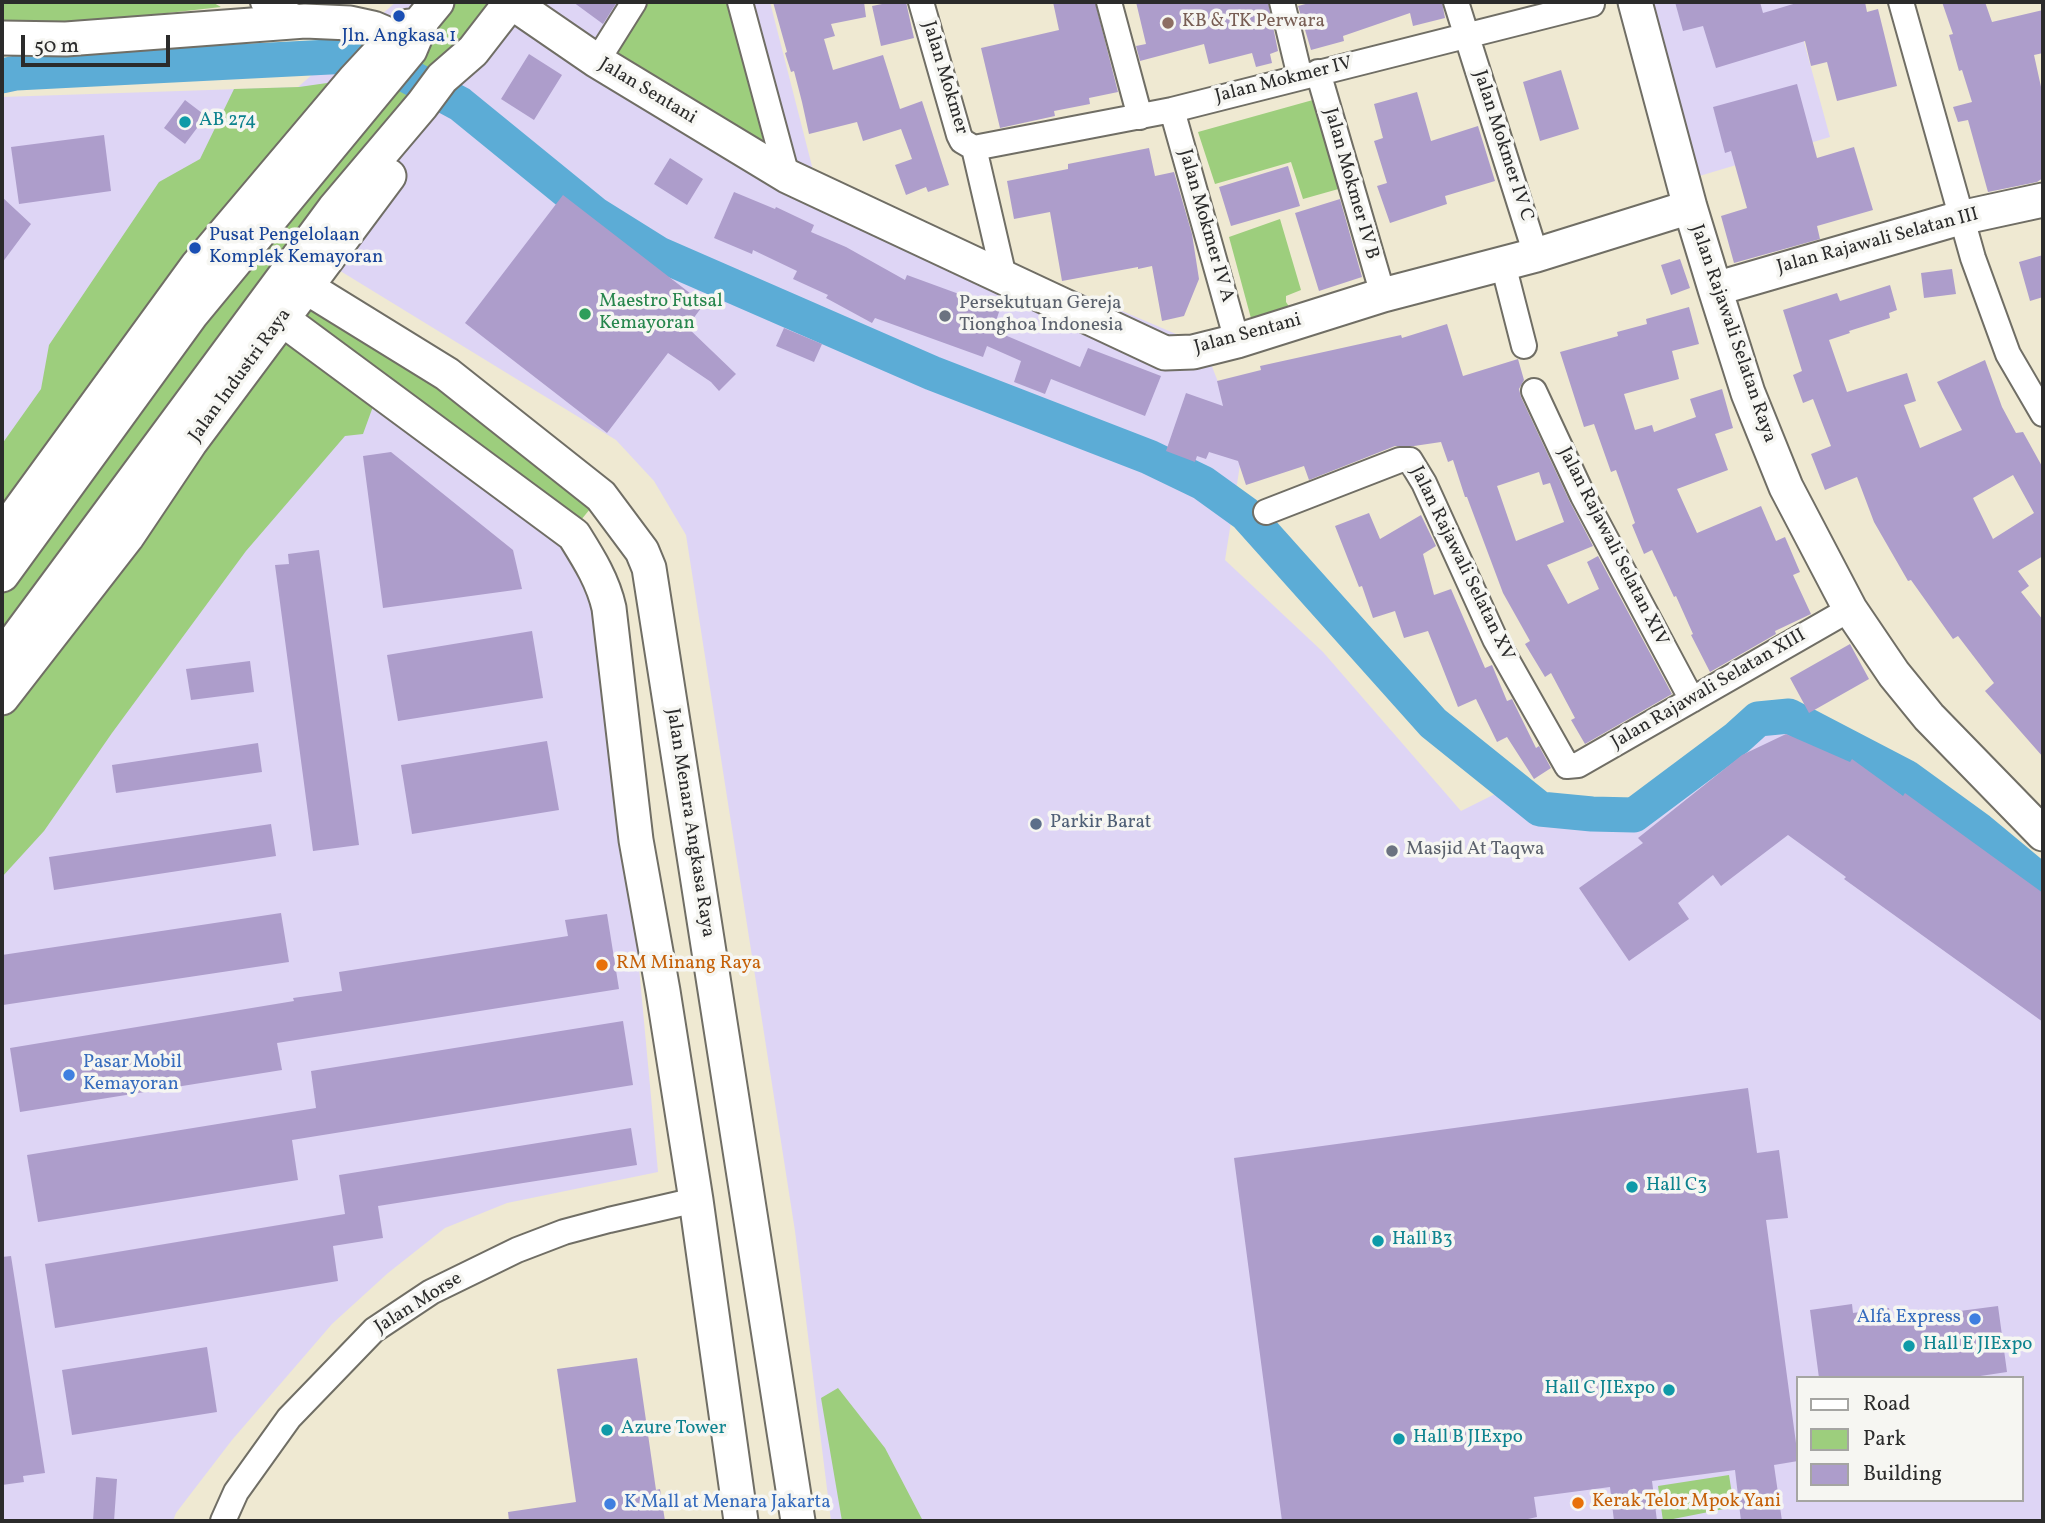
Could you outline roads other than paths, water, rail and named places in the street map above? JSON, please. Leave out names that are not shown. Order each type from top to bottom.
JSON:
[{"type":"street","points":[[263,2],[305,21]]},
{"type":"street","name":"Jalan Sentani","points":[[511,2],[597,61],[787,176],[1165,353],[1193,352],[1237,341],[1383,295],[1536,255],[1690,207]]},
{"type":"street","name":"Jalan Industri Raya","points":[[2,657],[180,436],[282,319],[383,183],[428,113],[450,85],[465,77],[473,51],[511,2]]},
{"type":"street","points":[[597,61],[634,2]]},
{"type":"street","points":[[740,2],[787,176]]},
{"type":"street","name":"Jalan Mokmer","points":[[921,2],[959,135],[962,141],[974,148]]},
{"type":"street","points":[[1109,2],[1140,117]]},
{"type":"street","name":"Jalan Mokmer IV B","points":[[1282,2],[1383,295]]},
{"type":"street","name":"Jalan Mokmer IV C","points":[[1456,2],[1536,255]]},
{"type":"street","name":"Jalan Rajawali Selatan Raya","points":[[1635,2],[1715,289],[1748,393],[1786,486],[1850,609],[1894,674],[1928,717],[2043,834]]},
{"type":"street","points":[[1901,2],[1960,218],[2008,354],[2043,414]]},
{"type":"street","name":"Jalan Mokmer IV","points":[[974,148],[1172,110],[1592,4]]},
{"type":"street","points":[[2,575],[191,315],[392,50],[430,10]]},
{"type":"street","points":[[2,38],[66,39],[305,21],[350,23],[392,50]]},
{"type":"street","points":[[2,534],[197,266],[364,88]]},
{"type":"street","name":"Jalan Mokmer IV A","points":[[1172,110],[1237,341]]},
{"type":"street","name":"Jalan Industri Raya","points":[[2,698],[127,537],[180,436],[334,209],[428,113]]},
{"type":"street","points":[[974,148],[1004,278]]},
{"type":"street","name":"Jalan Rajawali Selatan III","points":[[1715,289],[1960,218],[2043,200]]},
{"type":"street","points":[[1503,264],[1524,346]]},
{"type":"street","points":[[191,315],[197,266]]},
{"type":"street","name":"Jalan Menara Angkasa Raya","points":[[306,287],[447,374],[601,496],[642,551],[649,568],[798,1521]]},
{"type":"street","points":[[282,319],[574,536],[605,590],[636,840],[663,991],[741,1521]]},
{"type":"street","name":"Jalan Rajawali Selatan XIV","points":[[1534,391],[1583,496],[1692,700]]},
{"type":"street","name":"Jalan Rajawali Selatan XV","points":[[1266,512],[1400,460],[1410,460],[1424,484],[1495,639],[1567,766]]},
{"type":"street","points":[[581,545],[611,509]]},
{"type":"street","points":[[605,590],[649,568]]},
{"type":"street","name":"Jalan Rajawali Selatan XIII","points":[[1567,766],[1578,765],[1850,609]]},
{"type":"street","name":"Jalan Morse","points":[[223,1521],[236,1492],[289,1418],[373,1331],[431,1292],[517,1250],[564,1232],[695,1200]]},
{"type":"street","points":[[703,1254],[752,1233]]},
{"type":"waterway","points":[[2,76],[16,73],[369,55],[460,104],[595,214],[659,254],[932,373],[1149,457],[1203,483],[1246,514],[1433,723],[1540,809],[1634,815],[1737,738],[1758,719],[1789,716],[1906,777],[1979,830],[2043,883]]},
{"type":"place","name":"Jln. Angkasa 1","points":[[399,16]]},
{"type":"place","name":"KB & TK Perwara","points":[[1168,23]]},
{"type":"place","name":"AB 274","points":[[185,122]]},
{"type":"place","name":"Pusat Pengelolaan Komplek Kemayoran","points":[[195,248]]},
{"type":"place","name":"Maestro Futsal Kemayoran","points":[[585,314]]},
{"type":"place","name":"Persekutuan Gereja Tionghoa Indonesia","points":[[945,316]]},
{"type":"place","name":"Parkir Barat","points":[[1036,824]]},
{"type":"place","name":"Masjid At Taqwa","points":[[1392,851]]},
{"type":"place","name":"RM Minang Raya","points":[[602,965]]},
{"type":"place","name":"Pasar Mobil Kemayoran","points":[[69,1075]]},
{"type":"place","name":"Hall C3","points":[[1632,1187]]},
{"type":"place","name":"Hall B3","points":[[1378,1241]]},
{"type":"place","name":"Alfa Express","points":[[1975,1319]]},
{"type":"place","name":"Hall E JIExpo","points":[[1909,1346]]},
{"type":"place","name":"Hall C JIExpo","points":[[1669,1390]]},
{"type":"place","name":"Azure Tower","points":[[607,1430]]},
{"type":"place","name":"Hall B JIExpo","points":[[1399,1439]]},
{"type":"place","name":"Kerak Telor Mpok Yani","points":[[1578,1503]]},
{"type":"place","name":"K Mall at Menara Jakarta","points":[[610,1504]]}]
